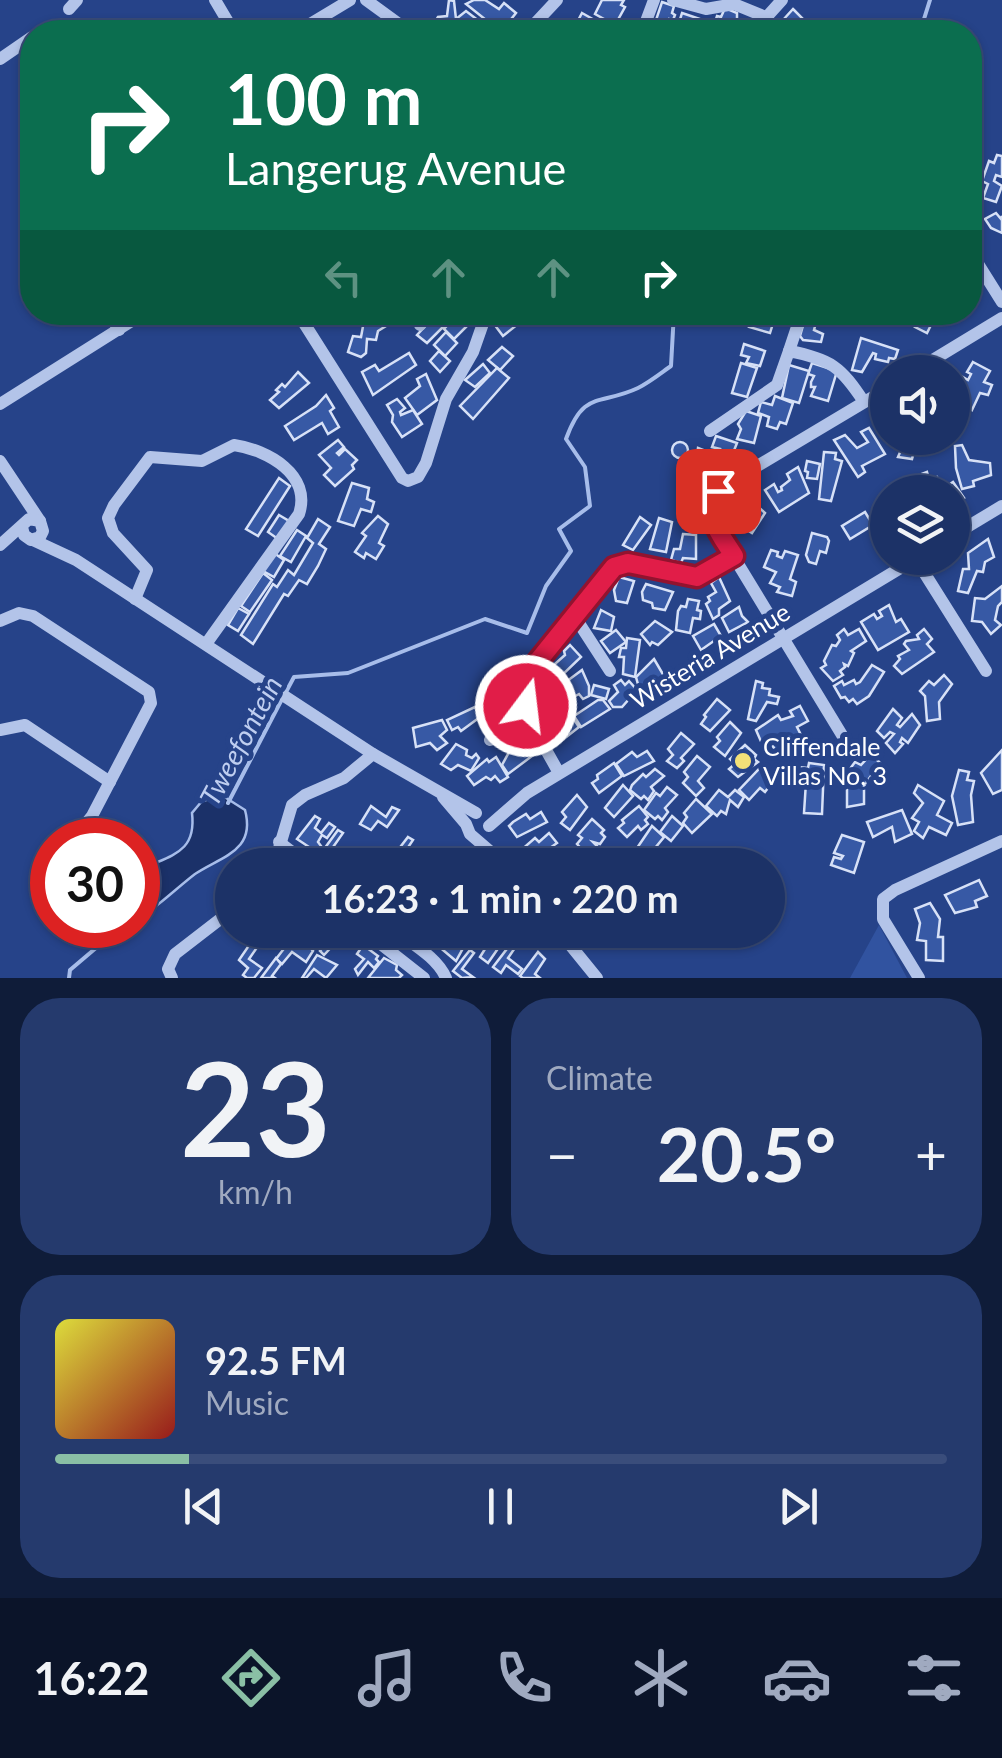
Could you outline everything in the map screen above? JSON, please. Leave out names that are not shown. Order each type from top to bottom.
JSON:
[{"type":"street","points":[[317,20],[350,0]]},
{"type":"street","points":[[366,0],[394,20]]},
{"type":"street","points":[[539,20],[557,0]]},
{"type":"street","points":[[674,0],[706,9],[734,4],[768,18],[782,0]]},
{"type":"street","points":[[982,270],[1002,302]]},
{"type":"street","points":[[941,355],[1002,318]]},
{"type":"street","points":[[116,325],[119,330]]},
{"type":"street","points":[[0,404],[126,325]]},
{"type":"street","points":[[305,325],[402,478],[412,481],[426,462],[446,399],[469,362],[482,325]]},
{"type":"street","points":[[710,431],[777,386],[798,325]]},
{"type":"street","points":[[789,351],[836,365],[864,402]]},
{"type":"street","points":[[842,735],[712,518],[710,504],[718,491],[870,398]]},
{"type":"street","points":[[135,599],[147,570],[113,532],[108,518],[145,460],[154,456],[202,461],[234,445],[256,451],[282,466],[297,479],[302,490],[299,514],[206,644]]},
{"type":"street","points":[[2,470],[42,524],[76,560]]},
{"type":"street","points":[[15,486],[24,535],[76,560],[474,817],[487,818],[485,830],[495,848]]},
{"type":"street","points":[[970,525],[1002,506]]},
{"type":"street","points":[[1,544],[31,518],[42,524]]},
{"type":"street","points":[[1,544],[41,536],[42,524]]},
{"type":"street","points":[[559,773],[528,718],[528,676],[610,571],[620,564],[632,564],[692,578],[734,556]]},
{"type":"street","name":"Wisteria Avenue","points":[[474,817],[527,792],[888,575]]},
{"type":"street","points":[[927,575],[986,671]]},
{"type":"street","points":[[0,621],[19,613],[33,616],[150,692],[150,703],[91,818]]},
{"type":"street","points":[[575,617],[610,671]]},
{"type":"street","points":[[490,740],[528,718]]},
{"type":"street","points":[[0,730],[25,725],[110,782]]},
{"type":"street","points":[[278,848],[287,814],[298,799],[344,778],[373,754]]},
{"type":"street","name":"Wisteria Avenue","points":[[485,830],[527,792]]},
{"type":"street","points":[[474,817],[468,831],[485,830]]},
{"type":"street","points":[[919,978],[883,919],[882,899],[1002,841]]},
{"type":"street","points":[[279,842],[287,848]]},
{"type":"street","points":[[172,978],[168,969],[175,954],[215,923]]},
{"type":"street","points":[[386,948],[424,978]]},
{"type":"street","points":[[418,948],[442,968],[446,978]]},
{"type":"street","points":[[573,948],[597,978]]},
{"type":"shaded area","points":[[223,796],[245,810],[246,835],[237,848],[215,848],[215,863],[160,903],[160,861],[185,846],[190,838],[192,813],[202,801]]},
{"type":"shaded area","points":[[879,925],[907,978],[850,978]]},
{"type":"building","points":[[449,0],[454,1],[456,19],[466,11],[478,20],[436,20],[447,16]]},
{"type":"building","points":[[485,0],[499,9],[504,3],[516,13],[510,20],[486,20],[466,4]]},
{"type":"building","points":[[602,0],[624,0],[621,5],[625,7],[618,20],[606,20],[595,14]]},
{"type":"building","points":[[662,2],[674,6],[673,20],[656,20]]},
{"type":"building","points":[[725,8],[737,13],[737,20],[716,20]]},
{"type":"building","points":[[793,9],[803,19],[803,20],[783,20]]},
{"type":"building","points":[[682,13],[703,20],[680,20]]},
{"type":"building","points":[[997,155],[1002,156],[1002,177],[996,175],[994,181],[1002,186],[996,202],[983,198],[988,184],[982,181],[989,161],[994,163]]},
{"type":"building","points":[[996,213],[1001,219],[1002,216],[1002,233],[991,228],[985,219]]},
{"type":"building","points":[[363,325],[386,326],[378,331],[376,340],[367,339],[366,353],[361,357],[348,352],[353,336],[361,337]]},
{"type":"building","points":[[426,325],[445,325],[427,343],[417,335]]},
{"type":"building","points":[[448,325],[467,326],[454,339],[444,329]]},
{"type":"building","points":[[495,325],[517,325],[503,336]]},
{"type":"building","points":[[750,325],[772,325],[770,333]]},
{"type":"building","points":[[803,325],[815,325],[814,330],[823,334],[821,342],[803,340],[800,336]]},
{"type":"building","points":[[916,325],[931,325],[927,333]]},
{"type":"building","points":[[446,332],[457,343],[445,356],[434,345]]},
{"type":"building","points":[[861,338],[898,350],[896,355],[873,353],[862,372],[852,370]]},
{"type":"building","points":[[744,344],[765,351],[760,366],[746,363],[749,357],[741,355]]},
{"type":"building","points":[[502,347],[513,356],[500,370],[488,360]]},
{"type":"building","points":[[439,351],[450,361],[440,372],[430,361]]},
{"type":"building","points":[[409,353],[416,365],[373,395],[362,372],[375,365],[379,371]]},
{"type":"building","points":[[973,362],[990,371],[984,382],[992,385],[988,395],[980,393],[972,410],[970,408]]},
{"type":"building","points":[[741,363],[757,368],[747,397],[732,393]]},
{"type":"building","points":[[812,363],[837,371],[828,401],[811,396],[815,387],[811,387],[814,376],[808,374]]},
{"type":"building","points":[[483,364],[490,373],[475,387],[465,380]]},
{"type":"building","points":[[789,365],[809,371],[799,403],[782,398]]},
{"type":"building","points":[[497,368],[509,378],[473,419],[460,406]]},
{"type":"building","points":[[298,372],[309,383],[279,408],[270,400]]},
{"type":"building","points":[[426,374],[437,400],[417,415],[405,398],[420,386],[417,379]]},
{"type":"building","points":[[326,395],[339,427],[328,434],[322,423],[294,440],[285,426]]},
{"type":"building","points":[[775,396],[793,403],[786,424],[780,422],[777,429],[767,426],[769,417],[758,413],[761,402],[772,405]]},
{"type":"building","points":[[397,399],[405,408],[401,415],[413,410],[422,424],[402,437],[387,405]]},
{"type":"building","points":[[746,411],[761,416],[754,443],[737,439],[741,429],[738,424]]},
{"type":"building","points":[[870,430],[870,455],[883,455],[862,466],[865,472],[858,477],[834,440],[845,435],[857,448],[868,442],[861,432]]},
{"type":"building","points":[[716,436],[737,443],[731,458],[718,455],[720,449],[712,447]]},
{"type":"building","points":[[338,440],[344,447],[337,453],[345,449],[357,460],[352,465],[354,469],[335,486],[324,475],[331,468],[319,455]]},
{"type":"building","points":[[680,442],[688,450],[680,458],[672,450]]},
{"type":"building","points":[[698,448],[716,455],[714,466],[706,466],[705,472],[695,470]]},
{"type":"building","points":[[824,452],[836,453],[835,459],[842,461],[831,501],[819,499]]},
{"type":"building","points":[[955,455],[967,455],[969,460],[990,463],[991,475],[973,481],[974,486],[970,487],[970,475],[958,475]]},
{"type":"building","points":[[807,461],[820,464],[817,479],[807,478]]},
{"type":"building","points":[[798,467],[809,493],[779,512],[765,490],[774,484],[778,492],[782,490],[790,480],[787,474]]},
{"type":"building","points":[[279,478],[290,486],[258,536],[246,529]]},
{"type":"building","points":[[352,483],[369,488],[367,499],[374,502],[371,512],[361,509],[354,526],[338,521]]},
{"type":"building","points":[[741,501],[749,506],[753,502],[765,513],[752,533],[736,523],[739,518],[733,513]]},
{"type":"building","points":[[865,512],[870,520],[870,527],[850,539],[842,526]]},
{"type":"building","points":[[279,515],[289,521],[278,539],[268,532]]},
{"type":"building","points":[[378,516],[388,524],[379,543],[384,546],[376,559],[366,553],[364,558],[355,552],[366,536],[362,533]]},
{"type":"building","points":[[640,517],[651,525],[633,550],[623,545]]},
{"type":"building","points":[[659,518],[672,522],[666,552],[650,549]]},
{"type":"building","points":[[318,519],[330,527],[319,544],[326,549],[318,566],[307,584],[299,580],[288,596],[284,594],[253,644],[241,635],[273,584],[277,587],[288,570],[294,575],[313,543],[307,538]]},
{"type":"building","points":[[297,530],[306,536],[291,562],[280,556]]},
{"type":"building","points":[[812,533],[829,541],[826,553],[820,551],[816,564],[809,562],[806,555]]},
{"type":"building","points":[[683,534],[696,535],[696,559],[683,558],[681,563],[671,560],[674,549],[680,549]]},
{"type":"building","points":[[988,539],[994,557],[985,562],[983,572],[977,571],[968,593],[958,591],[962,575],[970,575],[970,552]]},
{"type":"building","points":[[771,550],[782,558],[785,551],[798,555],[790,579],[796,582],[792,596],[777,592],[780,587],[770,583],[776,572],[764,567]]},
{"type":"building","points":[[274,553],[284,560],[274,577],[263,571]]},
{"type":"building","points":[[263,573],[272,580],[250,612],[241,606]]},
{"type":"building","points":[[619,577],[634,581],[627,603],[616,601],[614,590]]},
{"type":"building","points":[[719,577],[730,601],[713,619],[706,604],[716,592],[711,583]]},
{"type":"building","points":[[646,584],[673,592],[665,610],[653,608],[652,603],[643,600]]},
{"type":"building","points":[[1002,586],[1002,602],[995,620],[1001,625],[991,634],[982,622],[972,621],[975,598],[985,599]]},
{"type":"building","points":[[688,599],[699,601],[697,610],[701,611],[700,619],[693,618],[690,633],[676,630],[678,611],[681,606],[686,607]]},
{"type":"building","points":[[889,605],[896,622],[901,619],[909,632],[878,650],[861,622],[874,614],[877,619],[882,616],[879,611]]},
{"type":"building","points":[[739,607],[748,622],[729,632],[722,618]]},
{"type":"building","points":[[238,608],[249,614],[238,631],[228,625]]},
{"type":"building","points":[[601,610],[614,617],[611,631],[594,628]]},
{"type":"building","points":[[655,621],[672,632],[658,645],[650,645],[641,634]]},
{"type":"building","points":[[714,624],[721,636],[701,650],[693,636]]},
{"type":"building","points":[[844,629],[848,635],[859,629],[866,641],[851,651],[854,653],[848,666],[844,664],[840,671],[843,675],[833,681],[821,668]]},
{"type":"building","points":[[924,629],[932,639],[927,644],[934,652],[902,674],[894,666],[898,656],[909,650],[906,641],[919,639],[917,635]]},
{"type":"building","points":[[616,630],[626,642],[610,653],[601,641]]},
{"type":"building","points":[[627,638],[640,640],[635,677],[623,674],[624,657],[619,657]]},
{"type":"building","points":[[570,645],[581,657],[556,681],[547,671]]},
{"type":"building","points":[[654,659],[664,676],[659,680],[662,684],[645,695],[636,677]]},
{"type":"building","points":[[872,665],[884,672],[869,696],[857,704],[853,699],[849,702],[841,698],[834,686],[842,681],[844,685],[854,680],[856,684],[860,682]]},
{"type":"building","points":[[582,670],[589,696],[583,699],[579,694],[568,700],[559,687]]},
{"type":"building","points":[[944,675],[952,684],[939,702],[940,719],[927,721],[925,696],[920,691],[929,681],[934,685]]},
{"type":"building","points":[[621,680],[625,685],[629,681],[637,690],[622,707],[613,707],[609,701],[618,692],[614,685]]},
{"type":"building","points":[[756,681],[763,683],[762,688],[770,689],[769,695],[779,697],[777,704],[767,702],[756,721],[748,719]]},
{"type":"building","points":[[546,685],[558,687],[554,716],[549,719],[542,718],[543,705],[537,704]]},
{"type":"building","points":[[594,685],[609,689],[606,699],[591,695]]},
{"type":"building","points":[[505,694],[511,705],[494,716],[483,717],[477,707]]},
{"type":"building","points":[[717,699],[730,710],[710,731],[701,724]]},
{"type":"building","points":[[598,700],[610,709],[581,727],[574,716]]},
{"type":"building","points":[[800,706],[808,721],[797,727],[801,735],[778,754],[770,742],[763,746],[756,730],[778,715],[781,720],[793,716],[790,711]]},
{"type":"building","points":[[475,707],[480,717],[461,731],[458,727],[452,730],[447,720]]},
{"type":"building","points":[[893,709],[902,718],[897,725],[900,727],[912,714],[920,725],[908,743],[902,738],[903,744],[895,753],[886,743],[894,734],[890,732],[884,738],[877,731]]},
{"type":"building","points":[[569,712],[579,727],[556,745],[547,729],[563,722]]},
{"type":"building","points":[[442,720],[447,730],[440,736],[447,743],[437,750],[430,743],[416,747],[413,728]]},
{"type":"building","points":[[730,722],[741,733],[725,756],[714,747]]},
{"type":"building","points":[[681,733],[694,744],[677,768],[667,761],[673,755],[668,749]]},
{"type":"building","points":[[514,743],[517,749],[530,743],[536,753],[508,774],[502,765]]},
{"type":"building","points":[[456,744],[467,750],[466,755],[472,758],[476,754],[479,758],[471,771],[458,765],[451,770],[441,764]]},
{"type":"building","name":"Cliffendale Villas No. 3","points":[[745,745],[758,762],[738,777],[729,769],[735,764],[730,759]]},
{"type":"building","points":[[1002,750],[1002,790],[993,794],[981,773]]},
{"type":"building","points":[[647,751],[654,761],[624,776],[616,764],[632,752],[637,757]]},
{"type":"building","points":[[871,754],[880,763],[864,786],[864,804],[847,807],[847,773],[855,762],[861,765]]},
{"type":"building","points":[[697,756],[710,767],[698,781],[704,788],[696,796],[683,783],[688,777],[684,772]]},
{"type":"building","points":[[496,757],[508,777],[500,782],[495,776],[491,780],[486,777],[474,785],[467,776],[487,759],[489,762]]},
{"type":"building","points":[[614,763],[622,776],[599,793],[592,783]]},
{"type":"building","points":[[809,763],[824,765],[822,814],[804,813],[806,782],[798,781],[796,775],[798,767],[808,768]]},
{"type":"building","points":[[655,769],[664,776],[651,787],[654,791],[648,800],[644,796],[641,799],[630,790],[632,785]]},
{"type":"building","points":[[759,769],[770,777],[766,780],[771,784],[765,792],[760,788],[749,800],[739,790]]},
{"type":"building","points":[[959,770],[969,772],[967,780],[974,781],[973,822],[958,825],[952,796]]},
{"type":"building","points":[[623,785],[633,796],[614,817],[605,808]]},
{"type":"building","points":[[918,785],[944,801],[937,815],[952,823],[946,835],[929,827],[923,838],[914,831],[919,822],[912,818],[923,803],[914,793]]},
{"type":"building","points":[[667,787],[677,795],[665,808],[668,812],[662,820],[658,816],[655,819],[644,810],[656,793],[660,796]]},
{"type":"building","points":[[719,790],[728,797],[735,790],[744,797],[738,807],[730,800],[726,814],[721,811],[717,816],[706,806]]},
{"type":"building","points":[[577,795],[587,807],[570,830],[561,823],[566,817],[562,812]]},
{"type":"building","points":[[696,799],[712,814],[692,833],[683,823],[687,817],[684,813]]},
{"type":"building","points":[[371,806],[386,817],[392,807],[399,810],[387,827],[378,821],[371,830],[360,824]]},
{"type":"building","points":[[639,806],[648,817],[648,824],[641,830],[638,826],[627,837],[618,828]]},
{"type":"building","points":[[902,810],[912,834],[895,842],[892,827],[873,837],[867,822]]},
{"type":"building","points":[[541,812],[547,822],[517,837],[509,826],[526,814],[530,819]]},
{"type":"building","points":[[315,816],[320,819],[315,828],[321,833],[329,823],[335,827],[327,838],[322,835],[319,848],[310,848],[297,839]]},
{"type":"building","points":[[672,816],[683,826],[671,841],[660,832]]},
{"type":"building","points":[[592,819],[604,830],[601,833],[605,837],[600,844],[593,842],[597,848],[581,848],[577,844],[582,838],[578,835]]},
{"type":"building","points":[[652,826],[664,837],[655,848],[637,848]]},
{"type":"building","points":[[338,830],[343,833],[332,848],[325,848]]},
{"type":"building","points":[[549,833],[557,843],[550,848],[523,848],[535,838],[539,842]]},
{"type":"building","points":[[842,835],[864,842],[854,873],[831,865],[834,857],[843,856],[834,853]]},
{"type":"building","points":[[408,837],[413,840],[408,848],[400,848]]},
{"type":"building","points":[[979,880],[987,896],[975,901],[977,907],[955,913],[945,895]]},
{"type":"building","points":[[930,903],[940,919],[938,937],[943,937],[943,961],[926,960],[926,941],[917,940],[920,923],[915,909]]},
{"type":"building","points":[[247,948],[257,948],[249,959],[262,968],[254,978],[247,978],[243,975],[248,968],[239,960]]},
{"type":"building","points":[[284,948],[313,951],[306,962],[292,952],[282,964],[276,959]]},
{"type":"building","points":[[361,948],[367,948],[378,956],[379,962],[374,968],[368,962],[358,975],[355,969],[364,959],[357,954]]},
{"type":"building","points":[[441,948],[462,950],[456,961]]},
{"type":"building","points":[[508,948],[515,948],[508,958],[522,969],[518,974],[506,965],[501,973],[493,967]]},
{"type":"building","points":[[485,949],[497,950],[488,963],[480,957]]},
{"type":"building","points":[[470,950],[474,953],[462,969],[473,977],[462,978],[453,971]]},
{"type":"building","points":[[538,952],[545,959],[535,974],[540,978],[523,978],[520,976]]},
{"type":"building","points":[[317,955],[337,965],[326,978],[314,969],[302,978]]},
{"type":"building","points":[[276,958],[281,964],[272,976],[275,978],[261,978]]},
{"type":"building","points":[[384,958],[397,965],[396,970],[402,975],[368,978]]},
{"type":"waterway","name":"Tweefontein","points":[[923,20],[930,0]]},
{"type":"waterway","name":"Tweefontein","points":[[286,692],[294,677],[348,673],[485,619],[527,633],[546,586],[571,551],[559,529],[590,506],[585,467],[566,439],[573,423],[587,406],[638,388],[671,366],[673,325]]},
{"type":"waterway","name":"Tweefontein","points":[[228,803],[281,701]]},
{"type":"waterway","name":"Tweefontein","points":[[69,978],[70,970],[96,948]]},
{"type":"place","name":"Cliffendale Villas No. 3","points":[[743,761]]},
{"type":"route","points":[[526,706],[530,671],[614,567],[628,563],[697,577],[734,556],[712,518],[710,504],[718,491]]}]
